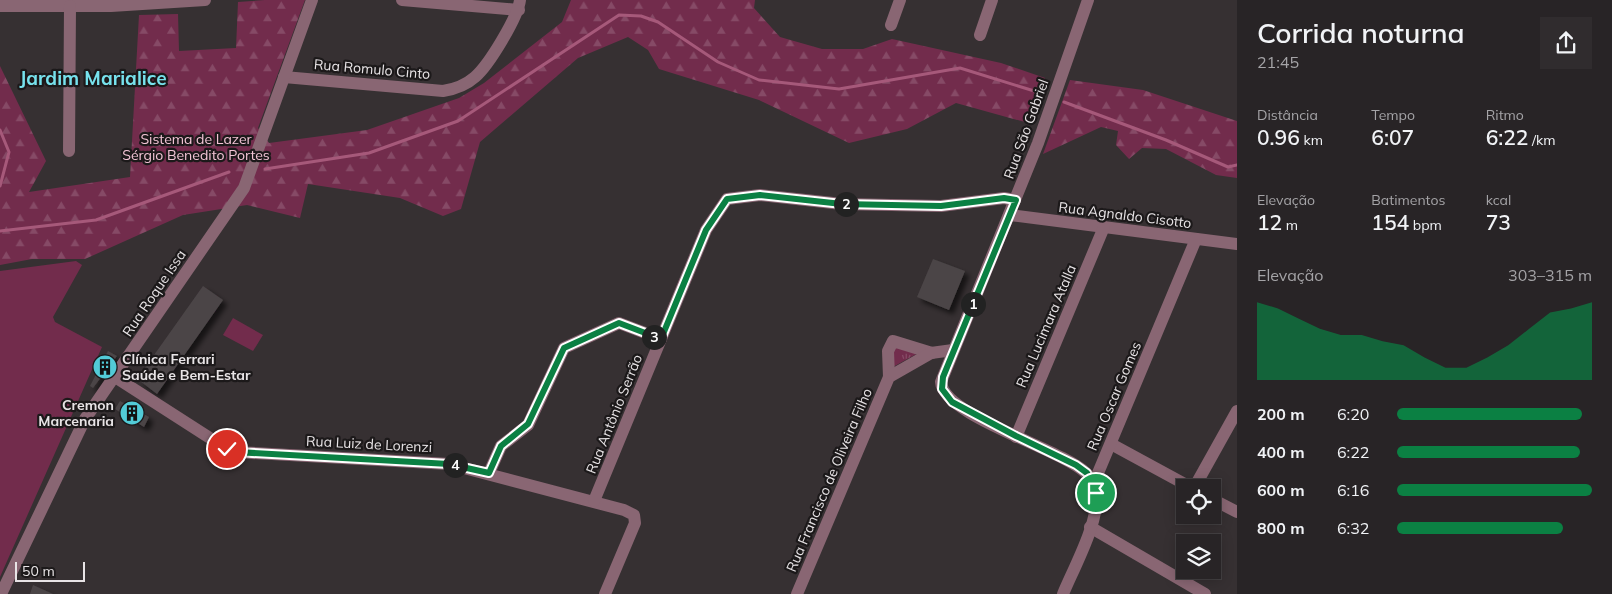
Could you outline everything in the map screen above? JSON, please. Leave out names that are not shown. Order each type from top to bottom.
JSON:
[{"type":"street","points":[[1,4],[70,6],[205,0]]},
{"type":"street","name":"Rua Roque Issa","points":[[1,594],[74,440],[86,419],[244,188],[312,0]]},
{"type":"street","points":[[402,0],[520,5]]},
{"type":"street","points":[[891,25],[900,0]]},
{"type":"street","points":[[980,35],[992,0]]},
{"type":"street","name":"Rua São Gabriel","points":[[1088,0],[1038,143],[942,380],[944,392],[952,402],[1076,465],[1087,473],[1094,485]]},
{"type":"street","name":"Rua Romulo Cinto","points":[[284,76],[443,91],[458,88],[479,73],[520,5]]},
{"type":"street","points":[[69,151],[70,6]]},
{"type":"street","name":"Rua Antônio Serrão","points":[[594,501],[706,230],[727,199],[760,195],[842,204],[941,206],[1004,198],[1016,200]]},
{"type":"street","name":"Rua Agnaldo Cisotto","points":[[1010,215],[1237,244]]},
{"type":"street","name":"Rua Lucimara Atalla","points":[[1016,436],[1104,227]]},
{"type":"street","name":"Rua Oscar Gomes","points":[[1064,594],[1090,528],[1096,502],[1094,485],[1196,239]]},
{"type":"street","points":[[489,473],[501,446],[528,424],[564,348],[619,323],[661,339]]},
{"type":"street","name":"Rua Francisco de Oliveira Filho","points":[[798,594],[889,377],[888,351],[893,341],[932,353]]},
{"type":"street","name":"Rua Francisco de Oliveira Filho","points":[[889,377],[932,353],[953,350]]},
{"type":"street","name":"Rua Luiz de Lorenzi","points":[[115,376],[227,449],[236,452],[449,464],[624,510],[634,518],[635,522],[605,594]]},
{"type":"street","points":[[1198,479],[1237,411]]},
{"type":"street","points":[[1111,444],[1176,479]]},
{"type":"street","points":[[1221,504],[1237,512]]},
{"type":"street","points":[[1090,528],[1205,594]]},
{"type":"green space","name":"Sistema de Lazer Sérgio Benedito Portes","points":[[305,0],[258,128],[269,143],[367,130],[459,98],[484,83],[562,22],[571,0],[755,0],[754,8],[780,37],[822,49],[863,49],[892,39],[1001,63],[1045,78],[1032,124],[956,103],[907,129],[849,143],[759,100],[659,69],[648,50],[628,37],[578,58],[480,142],[461,209],[443,216],[400,198],[308,184],[300,218],[247,205],[183,215],[85,259],[32,259],[0,265],[0,66],[46,161],[29,192],[130,177],[139,15],[178,14],[179,51],[236,48],[238,2]]},
{"type":"green space","points":[[1070,80],[1143,90],[1237,121],[1237,178],[1216,175],[1166,149],[1142,148],[1129,159],[1116,145],[1118,131],[1101,127],[1043,154]]},
{"type":"green space","points":[[76,261],[82,265],[53,317],[55,322],[102,347],[0,577],[0,271]]},
{"type":"green space","points":[[233,318],[263,335],[253,351],[223,335]]},
{"type":"green space","points":[[893,344],[920,352],[893,367]]},
{"type":"building","points":[[933,259],[965,271],[949,310],[917,297]]},
{"type":"building","points":[[203,286],[223,300],[157,394],[140,381],[145,374],[142,372]]},
{"type":"building","name":"Clínica Ferrari Saúde e Bem-Estar","points":[[108,351],[117,356],[93,388],[90,386]]},
{"type":"building","name":"Cremon Marcenaria","points":[[120,401],[149,417],[144,427],[115,409]]},
{"type":"building","points":[[33,585],[53,594],[30,594]]},
{"type":"waterway","points":[[265,169],[369,153],[458,121],[619,15],[641,16],[658,22],[718,62],[759,80],[839,89],[960,68],[1044,94]]},
{"type":"waterway","points":[[1064,102],[1166,140],[1228,167],[1237,165]]},
{"type":"waterway","points":[[0,130],[9,152],[0,186]]},
{"type":"waterway","points":[[0,231],[96,220],[229,172]]},
{"type":"place","name":"Clínica Ferrari Saúde e Bem-Estar","points":[[105,367]]},
{"type":"place","name":"Cremon Marcenaria","points":[[132,413]]},
{"type":"district","name":"Jardim Marialice","points":[[93,78]]},
{"type":"route","points":[[227,449],[236,452],[449,464],[489,473],[501,446],[528,424],[564,348],[619,323],[661,339],[706,230],[727,199],[760,195],[842,204],[941,206],[1004,198],[1016,200],[953,350],[941,386],[952,402],[1076,465],[1087,473],[1096,493]]}]
